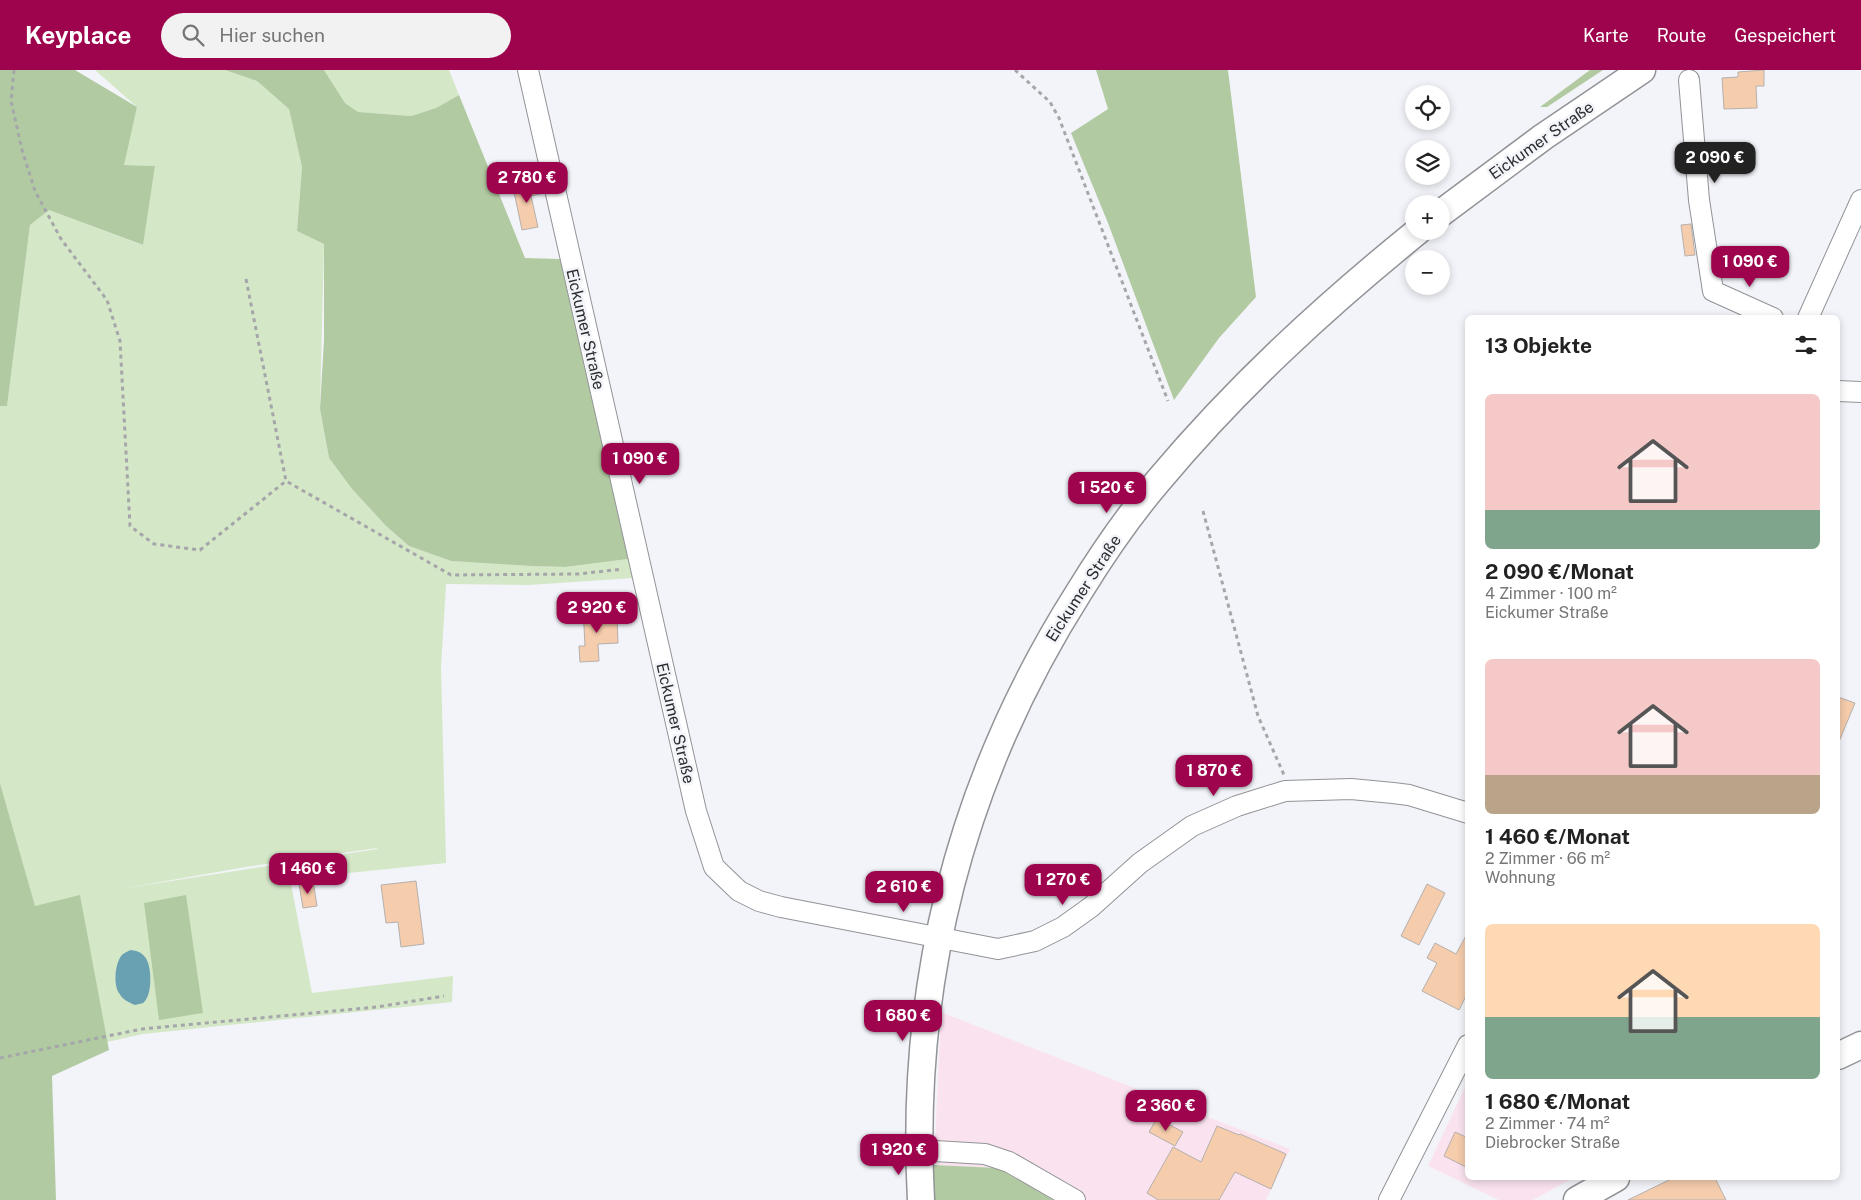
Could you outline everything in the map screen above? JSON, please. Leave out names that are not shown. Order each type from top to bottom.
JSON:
[{"type":"main road","name":"Eickumer Straße","points":[[1450,206],[1543,138],[1642,70]]},
{"type":"main road","name":"Eickumer Straße","points":[[921,1200],[918,1150],[921,1074],[927,1013],[946,900],[977,798],[998,743],[1025,685],[1053,633],[1102,555],[1157,482],[1217,414],[1282,348],[1350,286],[1407,240]]},
{"type":"main road","points":[[1840,1055],[1861,1045]]},
{"type":"main road","points":[[1577,1200],[1612,1180]]},
{"type":"street","name":"Eickumer Straße","points":[[528,70],[696,811],[714,867],[739,891],[781,907],[998,949],[1035,941],[1063,927],[1091,907],[1140,863],[1192,826],[1237,806],[1280,793],[1352,789],[1393,793],[1408,795],[1465,812]]},
{"type":"street","points":[[1690,80],[1699,200],[1713,291],[1766,315]]},
{"type":"street","points":[[1809,315],[1861,200]]},
{"type":"street","points":[[1840,391],[1861,392]]},
{"type":"street","points":[[1389,1200],[1465,1051]]},
{"type":"street","points":[[918,1150],[985,1154],[1009,1162],[1075,1200]]},
{"type":"path","points":[[14,70],[11,101],[22,150],[35,191],[61,239],[107,300],[120,341],[130,526],[154,544],[200,550],[286,481]]},
{"type":"path","points":[[1015,70],[1050,102],[1059,118],[1168,400]]},
{"type":"path","points":[[246,279],[286,481],[451,575],[578,574],[641,567]]},
{"type":"path","points":[[1203,511],[1258,716],[1284,773],[1280,793]]},
{"type":"path","points":[[0,1058],[142,1028],[377,1008],[444,996]]},
{"type":"shaded area","points":[[941,1012],[1290,1149],[1266,1200],[1053,1200],[998,1168],[934,1165]]},
{"type":"shaded area","points":[[1465,1087],[1465,1180],[1569,1180],[1533,1200],[1499,1200],[1428,1166]]},
{"type":"green space","points":[[0,70],[75,70],[137,107],[124,165],[155,166],[143,245],[49,210],[30,225],[7,406],[0,406]]},
{"type":"green space","points":[[95,70],[225,70],[257,81],[289,109],[302,167],[297,231],[324,244],[320,409],[329,458],[352,489],[386,526],[409,546],[451,561],[565,567],[628,559],[633,578],[529,585],[446,584],[441,667],[446,863],[290,879],[312,993],[453,976],[452,1002],[143,1034],[107,1042],[80,896],[35,907],[0,783],[0,406],[7,405],[30,225],[49,210],[142,245],[155,166],[123,165],[137,107]],"holes":[[[377,849],[126,888],[246,867]]]},
{"type":"green space","points":[[225,70],[324,70],[345,103],[358,112],[411,116],[436,108],[459,95],[525,258],[560,259],[628,559],[565,567],[451,561],[409,546],[386,526],[352,489],[329,458],[320,409],[324,340],[324,244],[297,231],[302,167],[289,109],[257,81]]},
{"type":"green space","points":[[324,70],[449,70],[459,95],[436,108],[411,116],[357,112],[345,103]]},
{"type":"green space","points":[[1096,70],[1228,70],[1256,297],[1219,338],[1174,400],[1108,223],[1071,133],[1108,109]]},
{"type":"green space","points":[[1590,70],[1603,70],[1547,107],[1540,107]]},
{"type":"green space","points":[[0,783],[35,906],[80,895],[109,1050],[52,1076],[56,1200],[0,1200]]},
{"type":"green space","points":[[186,895],[203,1013],[159,1020],[144,903]]},
{"type":"green space","points":[[934,1165],[998,1168],[1053,1200],[933,1200]]},
{"type":"water","points":[[131,950],[139,952],[145,957],[150,973],[149,994],[143,1003],[135,1005],[121,995],[116,984],[117,967],[120,957]]},
{"type":"building","points":[[1764,70],[1764,86],[1756,86],[1757,108],[1724,109],[1722,78],[1738,77],[1738,72]]},
{"type":"building","points":[[541,181],[544,193],[531,196],[538,227],[522,230],[513,187]]},
{"type":"building","points":[[1691,224],[1695,255],[1685,256],[1681,225]]},
{"type":"building","points":[[595,607],[596,618],[617,617],[618,643],[598,644],[599,661],[580,662],[579,646],[585,646],[583,608]]},
{"type":"building","points":[[1840,698],[1855,703],[1840,739]]},
{"type":"building","points":[[313,881],[317,906],[303,908],[299,884]]},
{"type":"building","points":[[416,881],[424,944],[401,947],[398,922],[386,923],[381,885]]},
{"type":"building","points":[[1427,884],[1445,893],[1419,945],[1401,936]]},
{"type":"building","points":[[1465,938],[1465,998],[1459,1010],[1422,991],[1437,963],[1427,958],[1435,943],[1456,954]]},
{"type":"building","points":[[1157,1118],[1183,1132],[1175,1146],[1149,1132]]},
{"type":"building","points":[[1217,1126],[1286,1154],[1271,1189],[1235,1172],[1219,1200],[1158,1200],[1147,1193],[1173,1147],[1201,1162]]},
{"type":"building","points":[[1455,1132],[1465,1137],[1465,1166],[1444,1156]]},
{"type":"building","points":[[1669,1180],[1716,1180],[1726,1200],[1628,1200]]}]
